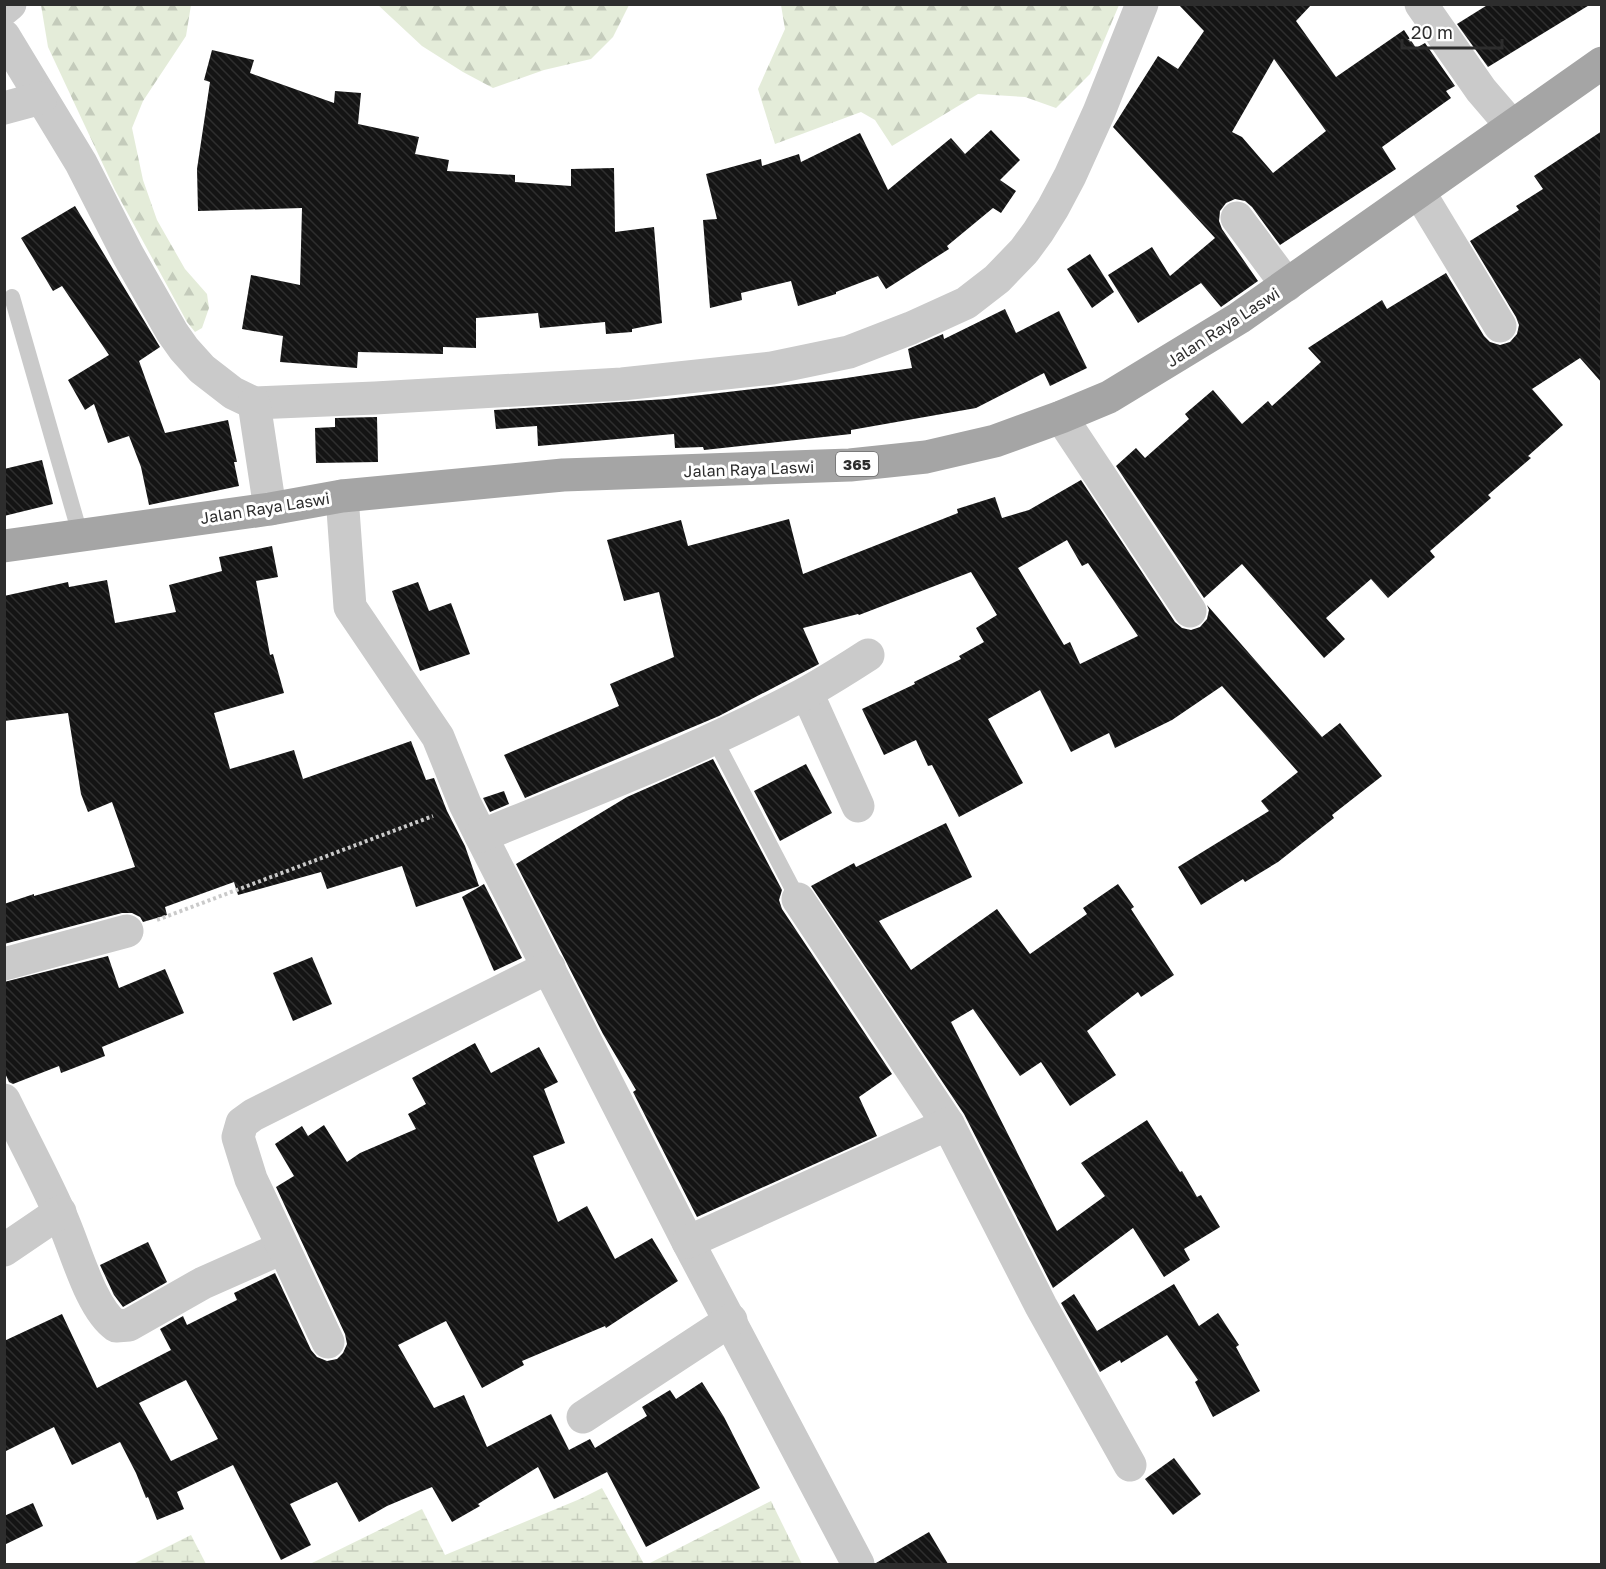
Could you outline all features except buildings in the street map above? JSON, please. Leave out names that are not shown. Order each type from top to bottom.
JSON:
[{"type":"main road","name":"Jalan Raya Laswi","points":[[4,546],[270,509],[342,496],[562,475],[850,465],[926,457],[995,441],[1109,397],[1239,318],[1602,63]]},
{"type":"street","points":[[4,9],[10,4]]},
{"type":"street","points":[[4,36],[81,163],[128,255],[183,349],[233,393],[254,403],[375,399],[622,384],[760,369],[849,352],[911,328],[966,303],[997,279],[1024,251],[1038,232],[1053,208],[1094,122],[1142,4]]},
{"type":"street","points":[[1421,4],[1481,90],[1511,125]]},
{"type":"street","points":[[4,108],[41,98]]},
{"type":"street","points":[[1419,192],[1500,326]]},
{"type":"street","points":[[1237,218],[1287,285]]},
{"type":"street","points":[[254,403],[270,509]]},
{"type":"street","points":[[1061,417],[1190,611]]},
{"type":"street","points":[[342,496],[350,607],[438,737],[465,804],[481,836],[688,1242],[858,1564]]},
{"type":"street","points":[[481,836],[714,738],[807,693],[868,655]]},
{"type":"street","points":[[807,693],[858,806]]},
{"type":"street","points":[[798,899],[948,1124],[1041,1306],[1130,1465]]},
{"type":"street","points":[[4,964],[127,931]]},
{"type":"street","points":[[328,1342],[251,1179],[238,1137],[242,1123],[253,1115],[549,967]]},
{"type":"street","points":[[4,1100],[60,1212],[95,1301],[109,1321],[120,1327],[129,1325],[204,1283],[282,1248]]},
{"type":"street","points":[[688,1242],[948,1124]]},
{"type":"street","points":[[4,1250],[60,1212]]},
{"type":"street","points":[[583,1417],[730,1320]]},
{"type":"lane","points":[[12,297],[80,534]]},
{"type":"lane","points":[[714,738],[798,899]]},
{"type":"path","points":[[127,931],[465,804]]},
{"type":"green space","points":[[781,4],[1119,5],[1090,74],[1056,108],[1025,97],[978,94],[892,146],[875,120],[861,112],[775,144],[758,89],[785,29]]},
{"type":"green space","points":[[41,5],[191,5],[186,36],[143,101],[132,128],[143,180],[157,220],[185,269],[207,294],[209,308],[202,328],[195,332],[187,322],[115,190],[48,47]]},
{"type":"green space","points":[[378,5],[629,5],[613,37],[591,59],[544,70],[493,88],[422,46]]},
{"type":"green space","points":[[602,1488],[644,1564],[310,1564],[422,1509],[445,1555]]},
{"type":"green space","points":[[771,1501],[802,1564],[648,1564]]},
{"type":"green space","points":[[191,1535],[206,1564],[133,1564]]}]
